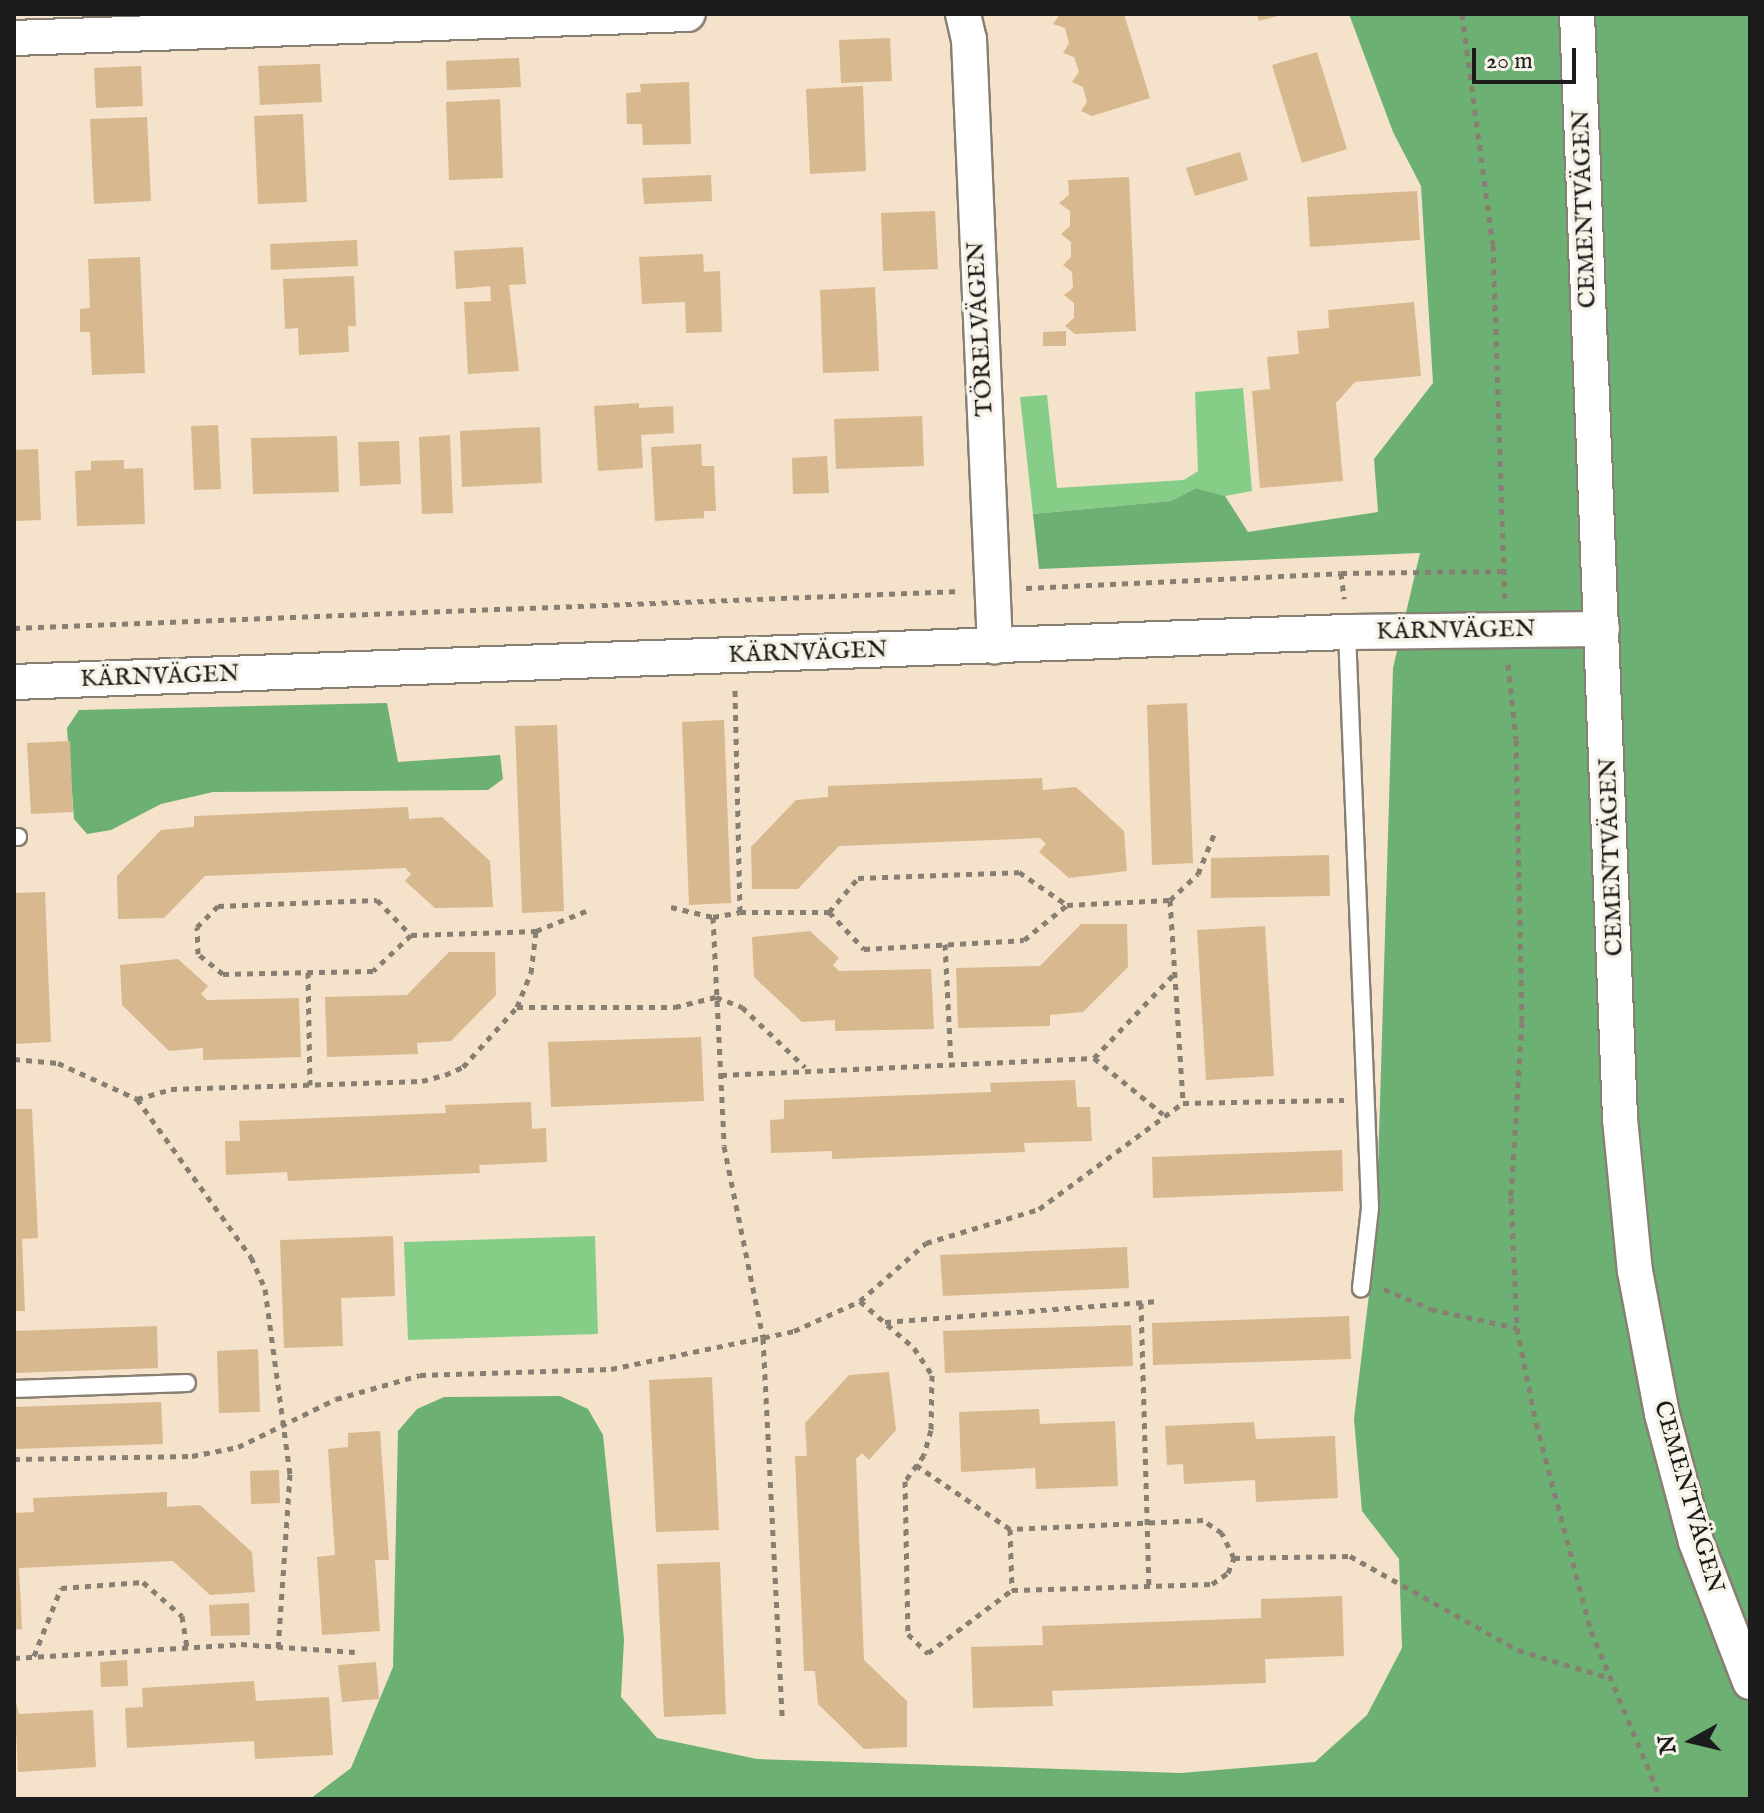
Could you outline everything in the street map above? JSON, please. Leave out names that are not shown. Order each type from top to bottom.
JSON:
[{"type":"street","points":[[14,38],[688,14]]},
{"type":"street","name":"TÖRELVÄGEN","points":[[963,14],[969,39],[996,589],[995,646]]},
{"type":"street","name":"CEMENTVÄGEN","points":[[1577,14],[1620,1119],[1635,1271],[1662,1414],[1696,1542],[1750,1682]]},
{"type":"street","name":"KÄRNVÄGEN","points":[[14,682],[1347,632],[1602,629]]},
{"type":"lane","points":[[1347,632],[1370,1208],[1361,1288]]},
{"type":"lane","points":[[14,1389],[187,1383]]},
{"type":"path","points":[[1462,14],[1493,245],[1506,571],[1505,630],[1516,740],[1522,1022],[1511,1197],[1517,1328],[1591,1631],[1661,1799]]},
{"type":"path","points":[[14,628],[1341,573],[1506,571]]},
{"type":"path","points":[[735,655],[740,912]]},
{"type":"path","points":[[671,907],[713,917],[740,912],[829,912],[864,949],[1024,940],[1067,905],[1170,900],[1198,874],[1215,832]]},
{"type":"path","points":[[829,912],[858,878],[1019,872],[1067,905]]},
{"type":"path","points":[[411,935],[377,900],[218,906],[197,927],[198,954],[223,974],[373,971],[411,935],[536,931],[586,911]]},
{"type":"path","points":[[1170,900],[1183,1103]]},
{"type":"path","points":[[713,917],[724,1146],[763,1338],[782,1717]]},
{"type":"path","points":[[137,1099],[171,1089],[422,1081],[445,1075],[463,1067],[517,1007],[531,973],[536,931]]},
{"type":"path","points":[[945,944],[951,1063]]},
{"type":"path","points":[[308,972],[310,1085]]},
{"type":"path","points":[[1094,1058],[1175,974]]},
{"type":"path","points":[[517,1007],[675,1007],[716,997],[742,1007],[806,1068]]},
{"type":"path","points":[[720,1075],[806,1068],[1094,1058],[1163,1114]]},
{"type":"path","points":[[14,1059],[58,1063],[137,1099],[251,1257],[265,1289],[281,1427],[290,1474],[278,1650]]},
{"type":"path","points":[[14,1459],[192,1456],[238,1447],[336,1399],[420,1375],[611,1369],[794,1331],[860,1301],[926,1243],[1039,1209],[1069,1191],[1163,1114],[1183,1103],[1365,1100]]},
{"type":"path","points":[[1361,1288],[1383,1289],[1431,1309],[1517,1328]]},
{"type":"path","points":[[860,1301],[914,1348],[932,1375],[931,1430],[916,1465],[905,1481],[908,1634],[928,1653],[1012,1590],[1212,1584],[1228,1573],[1234,1558],[1222,1533],[1203,1520],[1010,1529],[916,1465]]},
{"type":"path","points":[[885,1322],[1155,1301]]},
{"type":"path","points":[[1141,1303],[1149,1585]]},
{"type":"path","points":[[1010,1529],[1012,1590]]},
{"type":"path","points":[[1234,1558],[1350,1556],[1518,1650],[1611,1679]]},
{"type":"path","points":[[34,1656],[61,1588],[143,1582],[182,1616],[187,1648]]},
{"type":"path","points":[[14,1658],[241,1644],[278,1650],[355,1652]]},
{"type":"green space","points":[[1349,14],[1750,14],[1750,1799],[310,1799],[351,1768],[393,1667],[398,1431],[417,1409],[444,1397],[560,1396],[588,1409],[603,1435],[624,1639],[621,1697],[657,1738],[757,1759],[1181,1773],[1315,1762],[1367,1715],[1402,1648],[1399,1559],[1362,1511],[1354,1419],[1376,1236],[1393,668],[1420,553],[1039,569],[1033,514],[1171,501],[1196,488],[1225,496],[1248,532],[1378,512],[1374,459],[1433,383],[1421,186],[1393,132]]},
{"type":"green space","points":[[1243,388],[1252,491],[1225,496],[1196,488],[1171,501],[1033,514],[1020,397],[1047,395],[1057,488],[1184,480],[1198,471],[1195,392]]},
{"type":"green space","points":[[387,703],[398,762],[500,755],[503,779],[488,790],[213,792],[161,804],[111,830],[87,834],[74,819],[67,728],[79,710]]},
{"type":"green space","points":[[595,1236],[598,1334],[408,1340],[404,1242]]},
{"type":"building","points":[[1060,14],[1124,14],[1150,98],[1092,116],[1081,111],[1087,102],[1083,87],[1072,82],[1079,72],[1074,57],[1063,53],[1069,43],[1065,28],[1053,24]]},
{"type":"building","points":[[1257,14],[1281,14],[1281,15],[1259,21]]},
{"type":"building","points":[[890,38],[892,81],[841,83],[839,40]]},
{"type":"building","points":[[1317,52],[1347,149],[1302,163],[1272,65]]},
{"type":"building","points":[[519,58],[521,87],[447,90],[446,61]]},
{"type":"building","points":[[320,64],[322,102],[260,105],[258,66]]},
{"type":"building","points":[[141,66],[143,106],[96,108],[94,68]]},
{"type":"building","points":[[689,82],[691,144],[643,145],[642,124],[627,124],[626,93],[641,92],[640,84]]},
{"type":"building","points":[[863,86],[866,171],[810,174],[806,89]]},
{"type":"building","points":[[500,99],[503,178],[449,180],[446,102]]},
{"type":"building","points":[[303,114],[307,202],[258,204],[254,116]]},
{"type":"building","points":[[147,117],[151,201],[94,204],[90,119]]},
{"type":"building","points":[[1240,152],[1248,180],[1195,196],[1186,168]]},
{"type":"building","points":[[711,175],[712,201],[644,204],[642,178]]},
{"type":"building","points":[[1129,177],[1136,331],[1075,334],[1065,326],[1074,318],[1074,303],[1064,295],[1073,288],[1072,272],[1063,265],[1071,257],[1071,242],[1061,234],[1070,226],[1070,211],[1059,203],[1069,195],[1068,180]]},
{"type":"building","points":[[1417,191],[1420,240],[1310,247],[1307,197]]},
{"type":"building","points":[[935,211],[938,269],[883,271],[881,213]]},
{"type":"building","points":[[357,240],[358,266],[271,270],[270,244]]},
{"type":"building","points":[[523,247],[526,284],[509,285],[519,371],[468,374],[464,302],[491,301],[490,286],[456,289],[454,251]]},
{"type":"building","points":[[703,254],[704,272],[720,271],[722,332],[686,333],[685,302],[642,304],[639,257]]},
{"type":"building","points":[[140,257],[145,373],[92,375],[90,332],[80,332],[80,309],[90,308],[88,259]]},
{"type":"building","points":[[354,276],[356,326],[348,326],[349,352],[299,355],[298,328],[285,329],[283,279]]},
{"type":"building","points":[[875,287],[879,371],[823,373],[820,290]]},
{"type":"building","points":[[1414,302],[1421,376],[1355,382],[1336,403],[1343,481],[1260,488],[1252,391],[1270,389],[1267,357],[1299,354],[1297,331],[1329,328],[1328,310]]},
{"type":"building","points":[[1066,331],[1066,346],[1043,346],[1043,332]]},
{"type":"building","points":[[639,403],[639,408],[673,406],[674,433],[641,435],[643,468],[598,471],[594,406]]},
{"type":"building","points":[[922,416],[924,466],[836,469],[834,419]]},
{"type":"building","points":[[218,425],[221,489],[194,490],[191,426]]},
{"type":"building","points":[[540,427],[542,483],[462,487],[460,431]]},
{"type":"building","points":[[450,435],[453,513],[422,514],[419,437]]},
{"type":"building","points":[[337,436],[339,492],[253,494],[251,438]]},
{"type":"building","points":[[399,441],[401,484],[360,486],[358,442]]},
{"type":"building","points":[[701,444],[702,466],[714,466],[716,511],[704,511],[704,518],[655,521],[651,447]]},
{"type":"building","points":[[38,449],[41,520],[14,521],[14,450]]},
{"type":"building","points":[[827,456],[829,493],[793,494],[792,458]]},
{"type":"building","points":[[124,460],[124,469],[143,468],[145,524],[77,526],[75,471],[91,470],[91,461]]},
{"type":"building","points":[[1187,703],[1193,863],[1152,865],[1147,705]]},
{"type":"building","points":[[724,720],[731,903],[689,905],[682,722]]},
{"type":"building","points":[[557,725],[564,911],[522,913],[515,726]]},
{"type":"building","points":[[70,741],[73,812],[31,814],[27,743]]},
{"type":"building","points":[[1042,778],[1043,790],[1076,787],[1124,831],[1127,871],[1069,878],[1039,852],[1046,844],[1040,838],[839,846],[798,889],[752,889],[751,847],[796,800],[828,797],[828,786]]},
{"type":"building","points":[[408,807],[409,819],[442,817],[490,861],[493,907],[435,908],[405,881],[411,874],[405,868],[205,876],[164,918],[118,919],[117,876],[161,830],[194,827],[194,816]]},
{"type":"building","points":[[1329,855],[1330,896],[1211,898],[1211,858]]},
{"type":"building","points":[[45,892],[51,1042],[14,1044],[14,893]]},
{"type":"building","points":[[1081,924],[1127,924],[1128,967],[1083,1012],[1050,1015],[1050,1026],[958,1028],[956,968],[1040,966]]},
{"type":"building","points":[[1265,926],[1274,1076],[1206,1080],[1197,930]]},
{"type":"building","points":[[810,931],[839,958],[833,965],[839,971],[931,969],[934,1029],[835,1031],[835,1020],[802,1022],[754,977],[752,937]]},
{"type":"building","points":[[449,952],[495,952],[496,995],[451,1041],[417,1043],[418,1054],[327,1057],[325,997],[407,995]]},
{"type":"building","points":[[178,959],[208,986],[201,994],[207,1000],[299,998],[301,1057],[203,1060],[203,1048],[169,1051],[122,1005],[120,965]]},
{"type":"building","points":[[701,1037],[704,1101],[551,1107],[548,1042]]},
{"type":"building","points":[[1075,1080],[1077,1107],[1090,1107],[1092,1141],[1024,1143],[1025,1152],[832,1159],[832,1151],[771,1153],[770,1120],[784,1119],[784,1100],[991,1092],[990,1083]]},
{"type":"building","points":[[531,1102],[532,1129],[546,1128],[547,1162],[479,1165],[480,1173],[288,1181],[287,1172],[226,1175],[225,1141],[240,1141],[239,1121],[446,1113],[445,1105]]},
{"type":"building","points":[[14,1109],[32,1109],[38,1238],[22,1239],[25,1311],[14,1311]]},
{"type":"building","points":[[1342,1150],[1343,1191],[1153,1198],[1152,1157]]},
{"type":"building","points":[[393,1236],[395,1296],[341,1298],[343,1346],[284,1348],[280,1240]]},
{"type":"building","points":[[1127,1247],[1129,1288],[943,1296],[940,1255]]},
{"type":"building","points":[[1349,1316],[1351,1359],[1153,1365],[1152,1323]]},
{"type":"building","points":[[1131,1325],[1133,1366],[945,1373],[943,1331]]},
{"type":"building","points":[[157,1326],[158,1368],[14,1373],[14,1331]]},
{"type":"building","points":[[258,1349],[260,1412],[219,1413],[217,1351]]},
{"type":"building","points":[[889,1372],[896,1430],[869,1460],[862,1453],[856,1459],[864,1660],[907,1701],[907,1747],[864,1749],[818,1704],[815,1671],[804,1671],[795,1456],[807,1456],[805,1423],[849,1375]]},
{"type":"building","points":[[712,1377],[719,1530],[656,1532],[649,1380]]},
{"type":"building","points":[[161,1402],[163,1444],[14,1449],[14,1407]]},
{"type":"building","points":[[1039,1409],[1040,1424],[1115,1421],[1118,1486],[1036,1489],[1035,1468],[961,1472],[959,1412]]},
{"type":"building","points":[[1254,1422],[1256,1439],[1335,1436],[1338,1498],[1256,1502],[1255,1480],[1184,1484],[1183,1464],[1167,1465],[1165,1426]]},
{"type":"building","points":[[380,1431],[389,1560],[375,1560],[380,1631],[322,1635],[317,1557],[335,1555],[328,1449],[348,1447],[348,1433]]},
{"type":"building","points":[[279,1470],[280,1503],[251,1504],[250,1471]]},
{"type":"building","points":[[167,1492],[167,1507],[200,1505],[252,1552],[255,1592],[210,1595],[173,1561],[19,1568],[22,1629],[14,1630],[14,1513],[34,1512],[33,1498]]},
{"type":"building","points":[[720,1562],[726,1714],[664,1717],[657,1564]]},
{"type":"building","points":[[1342,1596],[1344,1656],[1265,1659],[1266,1683],[1052,1691],[1053,1706],[973,1708],[971,1647],[1043,1645],[1042,1626],[1261,1618],[1261,1599]]},
{"type":"building","points":[[249,1603],[250,1635],[211,1636],[209,1605]]},
{"type":"building","points":[[127,1660],[128,1686],[101,1687],[100,1662]]},
{"type":"building","points":[[376,1662],[379,1699],[342,1702],[338,1665]]},
{"type":"building","points":[[254,1681],[256,1701],[329,1697],[333,1755],[255,1759],[254,1741],[127,1748],[125,1708],[143,1707],[142,1688]]},
{"type":"building","points":[[14,1694],[19,1714],[93,1710],[96,1767],[18,1772]]}]
